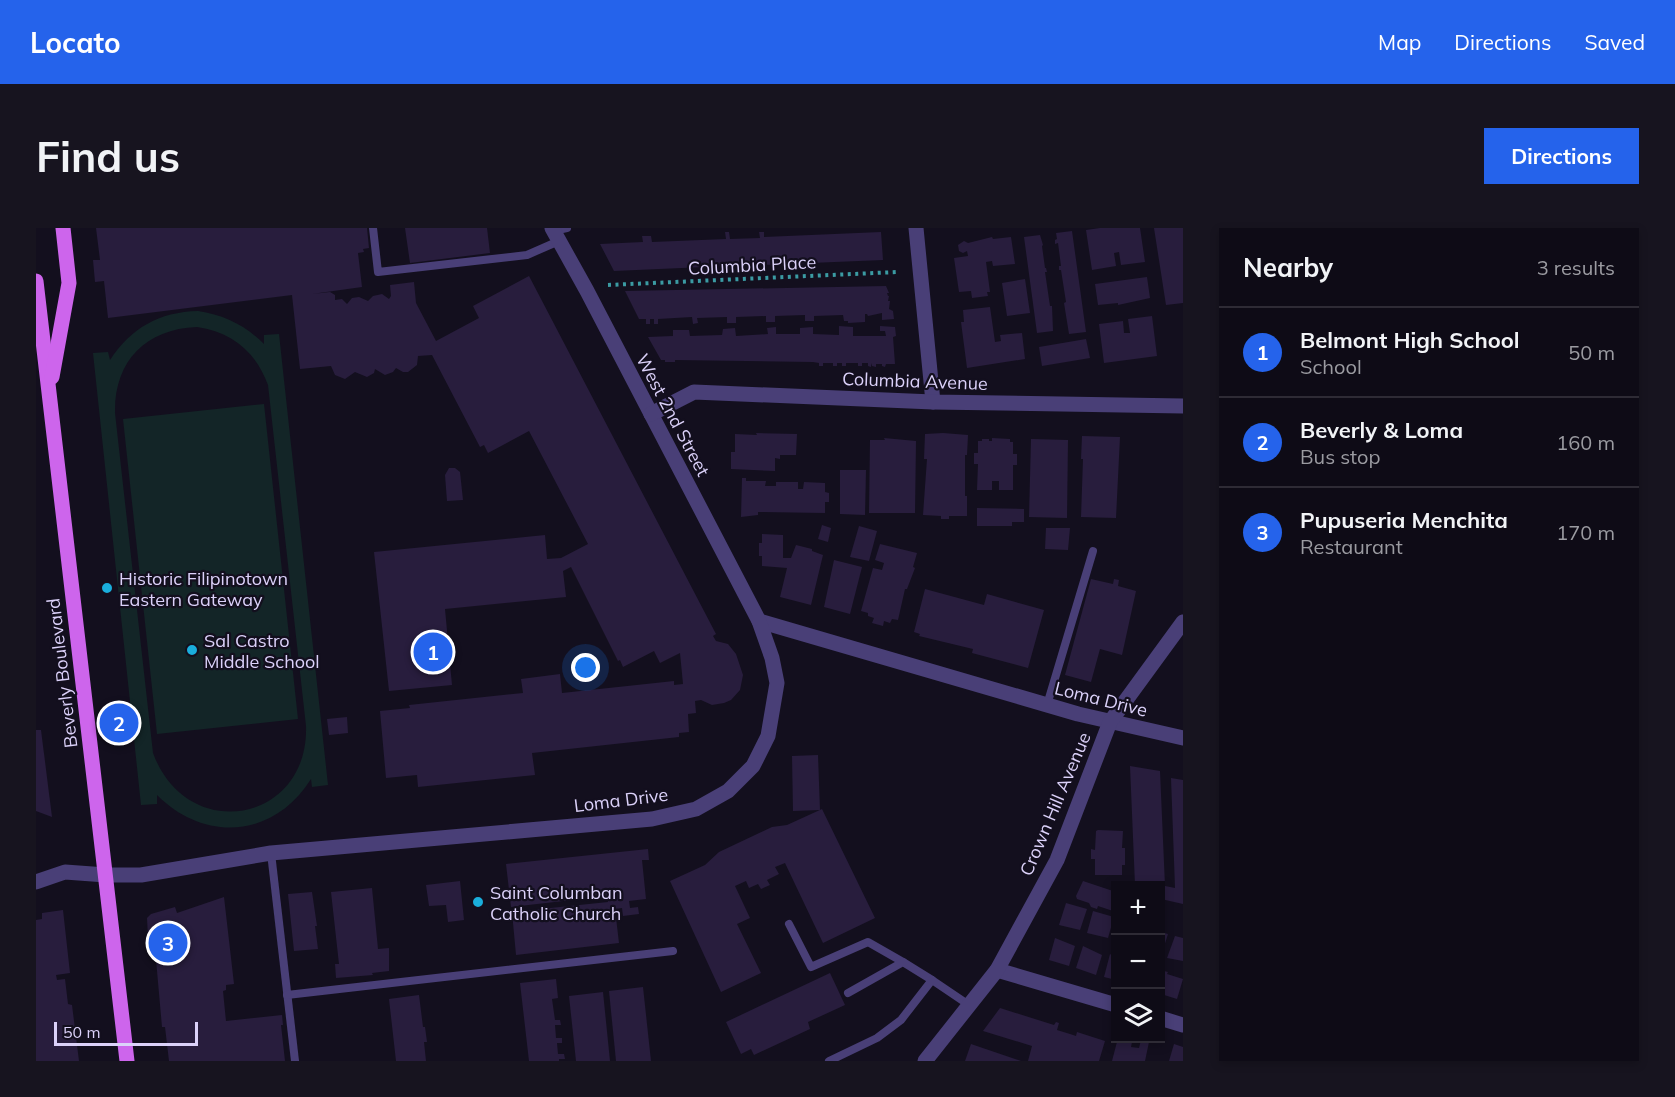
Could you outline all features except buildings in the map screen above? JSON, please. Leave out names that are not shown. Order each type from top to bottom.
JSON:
[{"type":"main road","points":[[49,395],[69,282],[63,228]]},
{"type":"main road","name":"Beverly Boulevard","points":[[36,280],[127,1061]]},
{"type":"main road","points":[[36,363],[49,395]]},
{"type":"street","points":[[916,228],[933,402]]},
{"type":"street","name":"West 2nd Street","points":[[558,232],[759,621]]},
{"type":"street","name":"Columbia Avenue","points":[[651,414],[694,392],[933,402],[1183,406]]},
{"type":"street","name":"Loma Drive","points":[[36,882],[65,872],[141,875],[271,853],[652,819],[696,809],[728,791],[753,766],[768,736],[777,683],[772,658],[759,621]]},
{"type":"street","name":"Loma Drive","points":[[759,621],[1047,705],[1183,738]]},
{"type":"street","name":"Crown Hill Avenue","points":[[925,1061],[997,970],[1057,860],[1110,722],[1183,622]]},
{"type":"street","points":[[997,970],[1111,1004]]},
{"type":"street","points":[[1165,1019],[1183,1025]]},
{"type":"lane","points":[[373,228],[378,272],[527,255],[558,232]]},
{"type":"lane","points":[[1047,705],[1093,551]]},
{"type":"lane","points":[[271,853],[295,1061]]},
{"type":"lane","points":[[789,924],[811,967],[868,942],[969,1005]]},
{"type":"lane","points":[[287,995],[673,951]]},
{"type":"lane","points":[[848,993],[903,962]]},
{"type":"lane","points":[[829,1061],[878,1038],[901,1020],[932,980]]},
{"type":"path","name":"Columbia Place","points":[[608,285],[897,272]]},
{"type":"shaded area","points":[[198,311],[225,318],[242,326],[264,344],[264,335],[279,334],[328,785],[312,787],[311,779],[296,799],[278,813],[259,823],[238,827],[217,827],[196,821],[176,811],[157,795],[157,804],[141,805],[93,353],[108,352],[110,360],[127,339],[147,324],[184,312]],"holes":[[[197,327],[232,339],[249,353],[263,373],[268,385],[306,726],[302,759],[288,784],[268,801],[243,810],[217,810],[192,801],[169,782],[153,753],[115,413],[120,378],[136,352],[162,334]]]},
{"type":"shaded area","points":[[264,404],[298,719],[157,734],[123,419]]},
{"type":"place","name":"Historic Filipinotown Eastern Gateway","points":[[107,588]]},
{"type":"place","name":"Sal Castro Middle School","points":[[192,650]]},
{"type":"place","name":"Belmont High School","points":[[433,652]]},
{"type":"place","name":"Beverly & Loma","points":[[119,723]]},
{"type":"place","name":"Saint Columban Catholic Church","points":[[478,902]]},
{"type":"place","name":"Pupuseria Menchita","points":[[168,943]]}]
